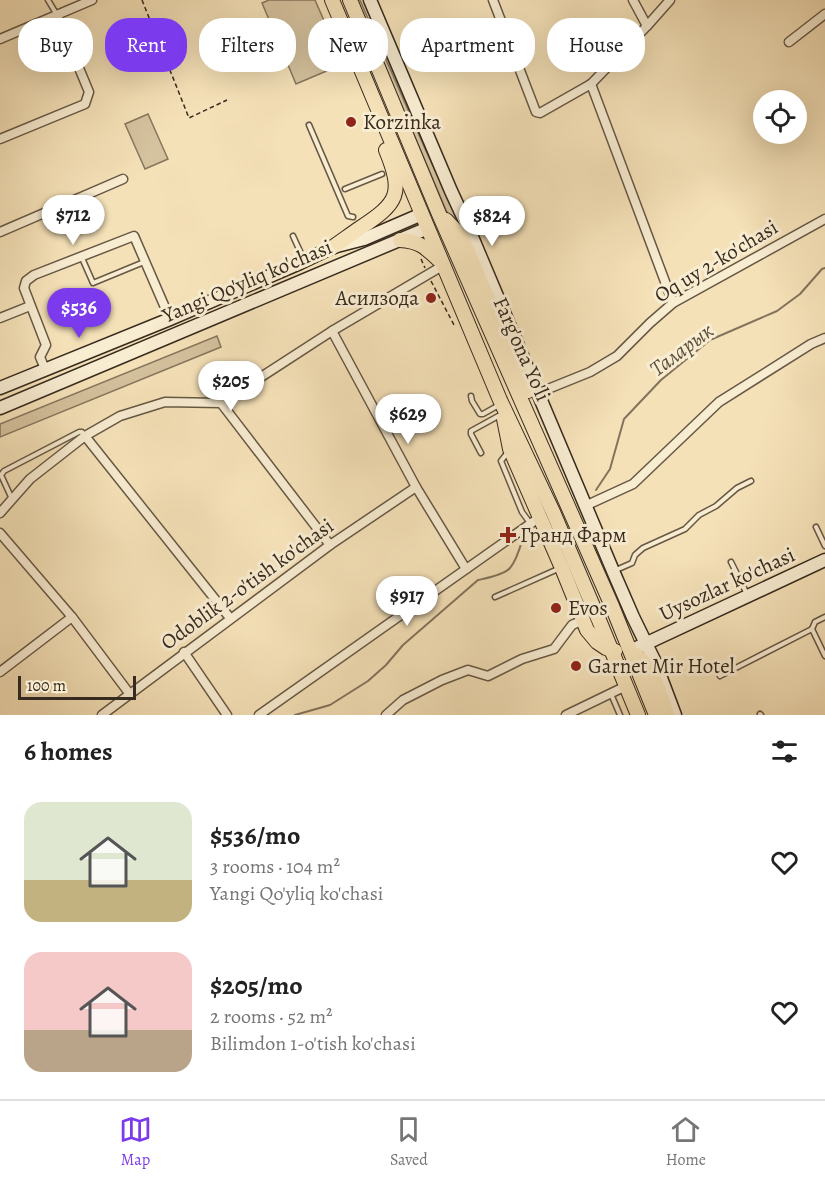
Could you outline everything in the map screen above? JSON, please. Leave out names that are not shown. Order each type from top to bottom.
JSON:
[{"type":"main road","name":"Farg'ona Yo'li","points":[[332,0],[502,406],[553,513],[638,715]]},
{"type":"main road","points":[[350,0],[440,214],[461,236],[541,422],[561,491],[656,715]]},
{"type":"main road","name":"Farg'ona Yo'li","points":[[370,0],[585,506],[655,662],[675,715]]},
{"type":"main road","points":[[333,247],[349,236],[392,215],[403,197],[401,180],[383,132],[375,101]]},
{"type":"main road","points":[[422,214],[440,214]]},
{"type":"main road","name":"Yangi Qo'yliq ko'chasi","points":[[0,388],[170,319],[333,247],[364,239],[422,214]]},
{"type":"main road","name":"Yangi Qo'yliq ko'chasi","points":[[0,408],[428,228],[440,214]]},
{"type":"main road","points":[[400,240],[412,240],[421,244],[444,265]]},
{"type":"main road","points":[[502,406],[510,449],[535,520],[562,568],[593,639],[601,646],[612,650],[630,651],[643,661],[651,672],[667,715]]},
{"type":"main road","name":"Uysozlar ko'chasi","points":[[630,651],[825,560]]},
{"type":"main road","points":[[624,680],[621,661],[630,651]]},
{"type":"street","points":[[0,39],[92,0]]},
{"type":"street","points":[[493,0],[536,112],[540,113],[591,84],[670,0]]},
{"type":"street","points":[[633,0],[647,26]]},
{"type":"street","points":[[789,42],[825,14]]},
{"type":"street","points":[[0,139],[85,104],[89,92],[57,15]]},
{"type":"street","points":[[591,84],[673,303]]},
{"type":"street","points":[[0,232],[123,179]]},
{"type":"street","name":"Oq uy 2-ko'chasi","points":[[538,393],[590,372],[617,356],[673,303],[825,219]]},
{"type":"street","points":[[45,369],[40,357],[46,345],[24,288],[26,281],[34,275],[134,236],[170,319]]},
{"type":"street","points":[[0,513],[30,479],[85,436],[120,416],[165,402],[221,403],[332,331],[444,265]]},
{"type":"street","points":[[0,318],[30,306]]},
{"type":"street","points":[[332,331],[416,487],[466,569]]},
{"type":"street","points":[[585,506],[633,484],[719,402],[811,344],[825,338]]},
{"type":"street","points":[[221,403],[330,545]]},
{"type":"street","points":[[85,436],[230,618]]},
{"type":"street","name":"Odoblik 2-o'tish ko'chasi","points":[[102,715],[330,545],[416,487]]},
{"type":"street","points":[[259,715],[535,520]]},
{"type":"street","points":[[0,533],[72,617],[129,693]]},
{"type":"street","points":[[0,672],[72,617]]},
{"type":"street","points":[[386,715],[404,700],[442,680],[468,670],[488,676],[522,659],[554,649],[572,625],[583,620]]},
{"type":"street","points":[[184,652],[227,715]]},
{"type":"street","points":[[566,715],[611,693],[624,680]]},
{"type":"lane","points":[[48,0],[57,15]]},
{"type":"lane","points":[[309,125],[348,216],[353,217]]},
{"type":"lane","points":[[345,189],[382,174]]},
{"type":"lane","points":[[293,236],[304,261]]},
{"type":"lane","points":[[82,257],[93,283],[145,262]]},
{"type":"lane","points":[[471,396],[480,414],[502,406]]},
{"type":"lane","points":[[481,453],[471,431],[502,406]]},
{"type":"lane","points":[[12,500],[1,475],[4,471],[79,432],[85,436]]},
{"type":"lane","points":[[613,571],[633,563],[635,555],[643,548],[685,529],[699,515],[716,506],[737,488],[751,481]]},
{"type":"lane","points":[[816,527],[825,546]]},
{"type":"lane","points":[[731,562],[748,597]]},
{"type":"lane","points":[[495,597],[562,568]]},
{"type":"lane","points":[[720,676],[812,629],[815,622],[825,617]]},
{"type":"lane","points":[[812,629],[825,656]]},
{"type":"lane","points":[[611,693],[620,715]]},
{"type":"path","points":[[142,0],[189,118],[227,100]]},
{"type":"path","points":[[418,254],[454,325]]},
{"type":"shaded area","points":[[269,0],[315,0],[323,18],[308,18],[308,72],[324,72],[296,84],[291,72],[296,72],[296,18],[268,18],[262,3]]},
{"type":"shaded area","points":[[357,0],[360,0],[368,18],[365,18]]},
{"type":"shaded area","points":[[388,64],[462,226],[449,216],[388,72]]},
{"type":"shaded area","points":[[148,114],[168,159],[145,169],[125,124]]},
{"type":"shaded area","points":[[217,336],[221,347],[0,437],[0,424]]},
{"type":"waterway","name":"Таларык","points":[[596,490],[610,469],[624,419],[661,380],[710,340],[777,311],[800,294],[825,268]]},
{"type":"waterway","name":"Таларык","points":[[295,715],[330,705],[368,681],[403,645],[478,580],[504,573],[515,560],[525,531]]},
{"type":"place","name":"Korzinka","points":[[351,122]]},
{"type":"place","name":"Асилзода","points":[[431,298]]},
{"type":"place","name":"Гранд Фарм","points":[[508,535]]},
{"type":"place","name":"Evos","points":[[556,608]]},
{"type":"place","name":"Garnet Mir Hotel","points":[[576,666]]}]
